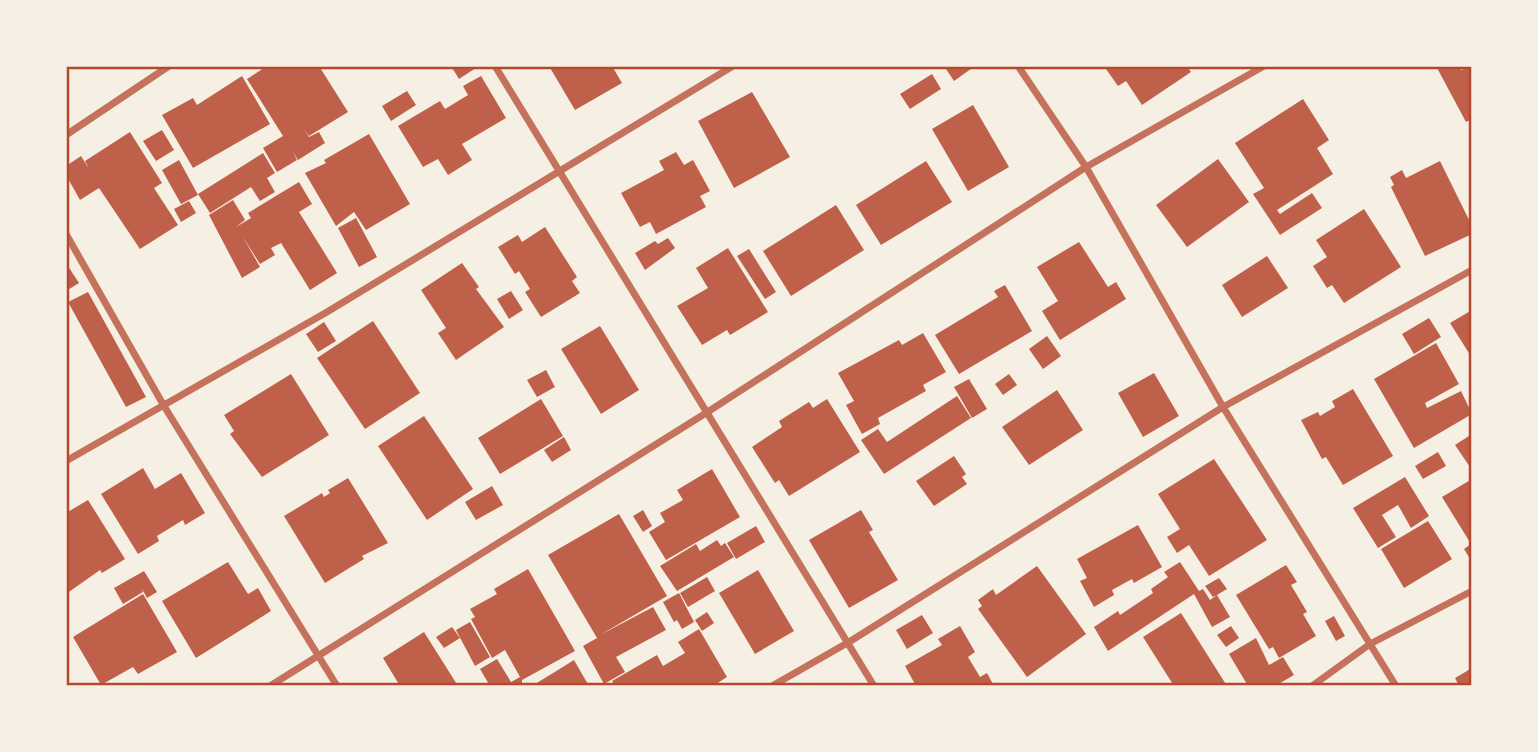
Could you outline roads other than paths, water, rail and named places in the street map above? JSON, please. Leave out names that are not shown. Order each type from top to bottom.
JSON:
[{"type":"street","points":[[66,135],[169,66]]},
{"type":"street","points":[[495,66],[874,685]]},
{"type":"street","points":[[66,461],[164,406],[733,66]]},
{"type":"street","points":[[1018,66],[1086,167],[1223,407],[1395,685]]},
{"type":"street","points":[[270,685],[706,414],[1086,167],[1264,66]]},
{"type":"street","points":[[66,234],[164,406],[337,685]]},
{"type":"street","points":[[772,685],[849,642],[1223,407],[1472,270]]},
{"type":"street","points":[[1312,685],[1370,644],[1472,591]]}]
